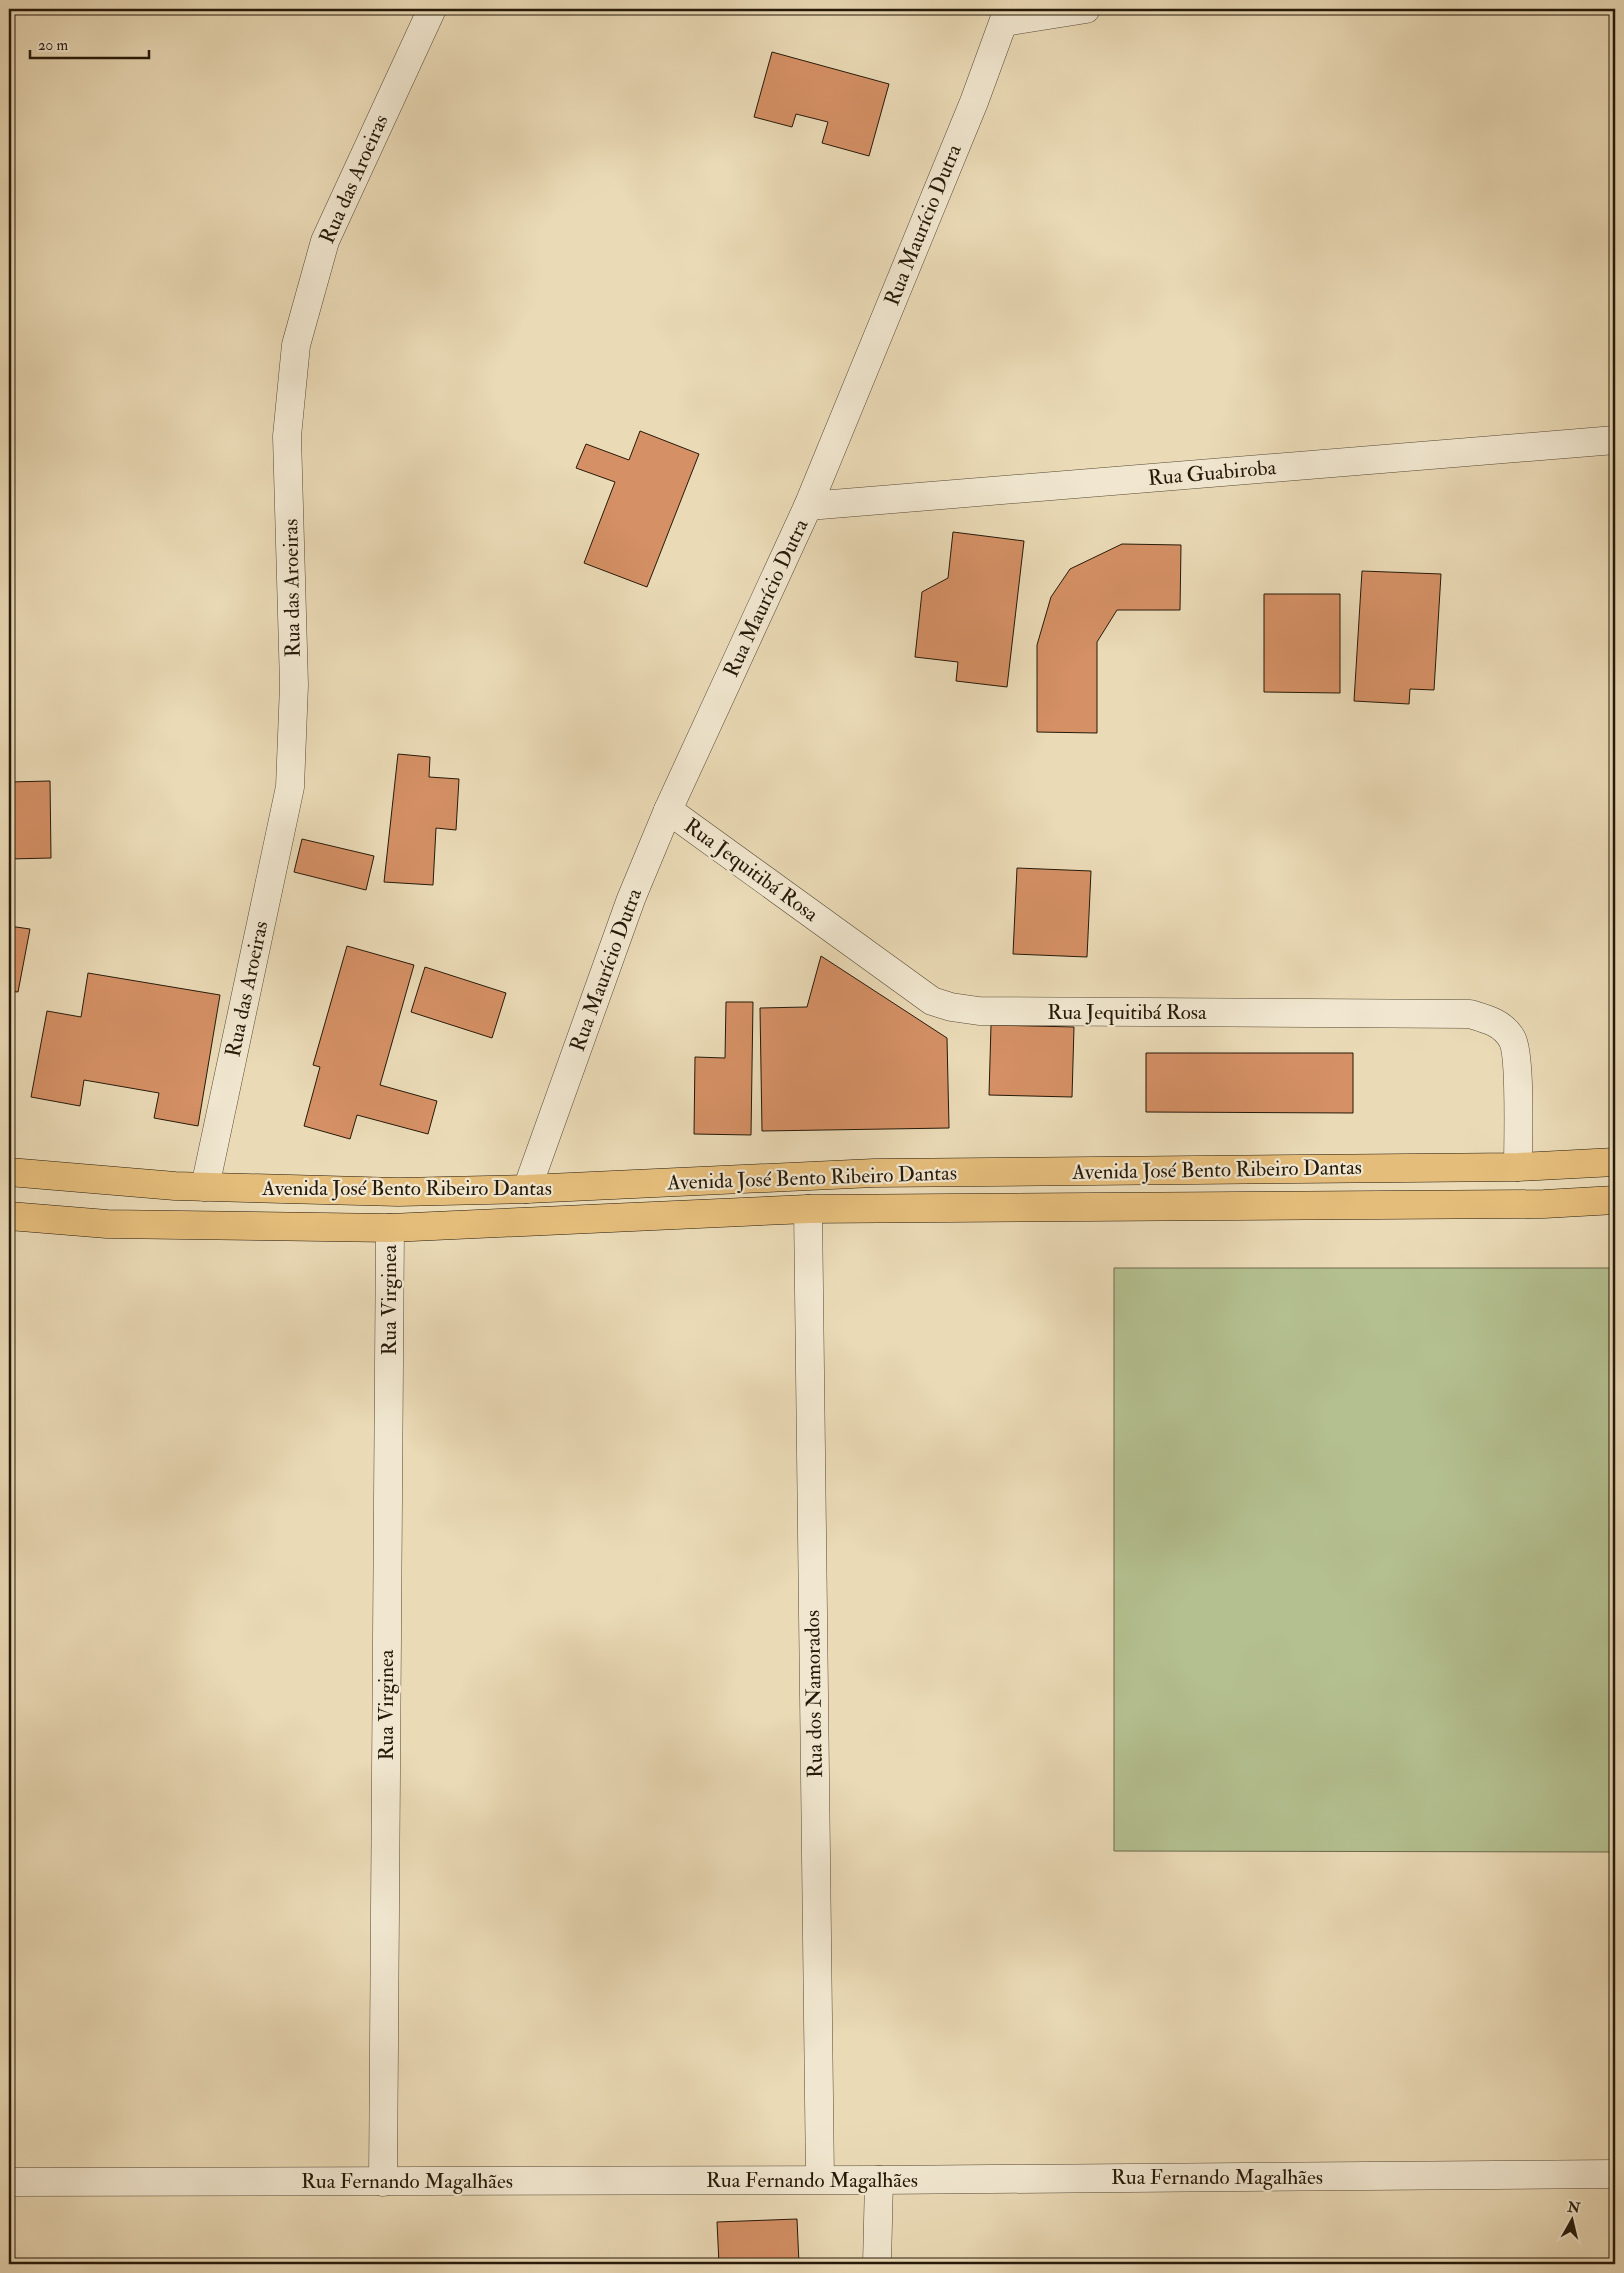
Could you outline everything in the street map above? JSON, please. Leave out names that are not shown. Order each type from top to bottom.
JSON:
[{"type":"main road","name":"Avenida José Bento Ribeiro Dantas","points":[[9,1172],[205,1187],[398,1192],[527,1189],[874,1173],[1518,1167],[1615,1162]]},
{"type":"main road","name":"Avenida José Bento Ribeiro Dantas","points":[[9,1216],[107,1224],[390,1228],[808,1209],[1524,1204],[1615,1200]]},
{"type":"street","name":"Rua das Aroeiras","points":[[205,1187],[290,787],[294,685],[287,436],[296,345],[325,241],[432,9]]},
{"type":"street","points":[[1006,15],[1086,9]]},
{"type":"street","name":"Rua Maurício Dutra","points":[[527,1189],[632,898],[668,810],[808,506],[974,102],[1006,15]]},
{"type":"street","name":"Rua Guabiroba","points":[[808,506],[1615,440]]},
{"type":"street","name":"Rua Jequitibá Rosa","points":[[668,810],[932,1001],[951,1008],[979,1011],[1470,1014],[1496,1021],[1513,1040],[1516,1066],[1518,1167]]},
{"type":"street","name":"Rua dos Namorados","points":[[808,1209],[820,2179]]},
{"type":"street","name":"Rua Virginea","points":[[382,2182],[390,1228]]},
{"type":"street","name":"Rua Fernando Magalhães","points":[[9,2182],[879,2180],[1615,2174]]},
{"type":"street","points":[[877,2264],[879,2180]]},
{"type":"green space","points":[[1114,1268],[1615,1268],[1615,1852],[1114,1851]]},
{"type":"building","points":[[772,52],[889,84],[869,156],[822,143],[828,122],[796,114],[792,127],[754,117]]},
{"type":"building","points":[[640,431],[699,454],[647,587],[584,563],[615,482],[576,468],[586,444],[629,460]]},
{"type":"building","points":[[953,532],[1024,541],[1007,687],[956,681],[958,662],[915,657],[922,592],[948,578]]},
{"type":"building","points":[[1122,544],[1181,545],[1180,610],[1117,610],[1097,642],[1097,733],[1037,732],[1037,645],[1051,597],[1070,569]]},
{"type":"building","points":[[1362,571],[1441,574],[1434,690],[1410,689],[1409,704],[1354,701]]},
{"type":"building","points":[[1264,594],[1340,594],[1340,693],[1264,692]]},
{"type":"building","points":[[398,754],[430,757],[429,777],[459,779],[456,830],[436,828],[433,885],[384,882]]},
{"type":"building","points":[[50,781],[51,858],[9,859],[9,782]]},
{"type":"building","points":[[302,839],[374,856],[366,890],[294,872]]},
{"type":"building","points":[[1017,868],[1091,871],[1087,957],[1013,954]]},
{"type":"building","points":[[9,926],[30,929],[18,992],[9,991]]},
{"type":"building","points":[[347,946],[414,965],[380,1085],[437,1101],[428,1134],[357,1115],[350,1139],[304,1126],[320,1067],[313,1065]]},
{"type":"building","points":[[821,956],[947,1038],[949,1128],[762,1131],[760,1008],[807,1007]]},
{"type":"building","points":[[425,967],[506,993],[492,1038],[411,1012]]},
{"type":"building","points":[[88,973],[220,995],[198,1126],[154,1118],[159,1093],[84,1080],[80,1106],[31,1097],[47,1011],[81,1017]]},
{"type":"building","points":[[726,1002],[753,1002],[751,1135],[694,1134],[695,1057],[725,1058]]},
{"type":"building","points":[[991,1025],[1074,1027],[1072,1097],[989,1095]]},
{"type":"building","points":[[1146,1053],[1353,1053],[1353,1113],[1146,1112]]},
{"type":"building","points":[[797,2219],[799,2264],[719,2264],[717,2222]]}]
